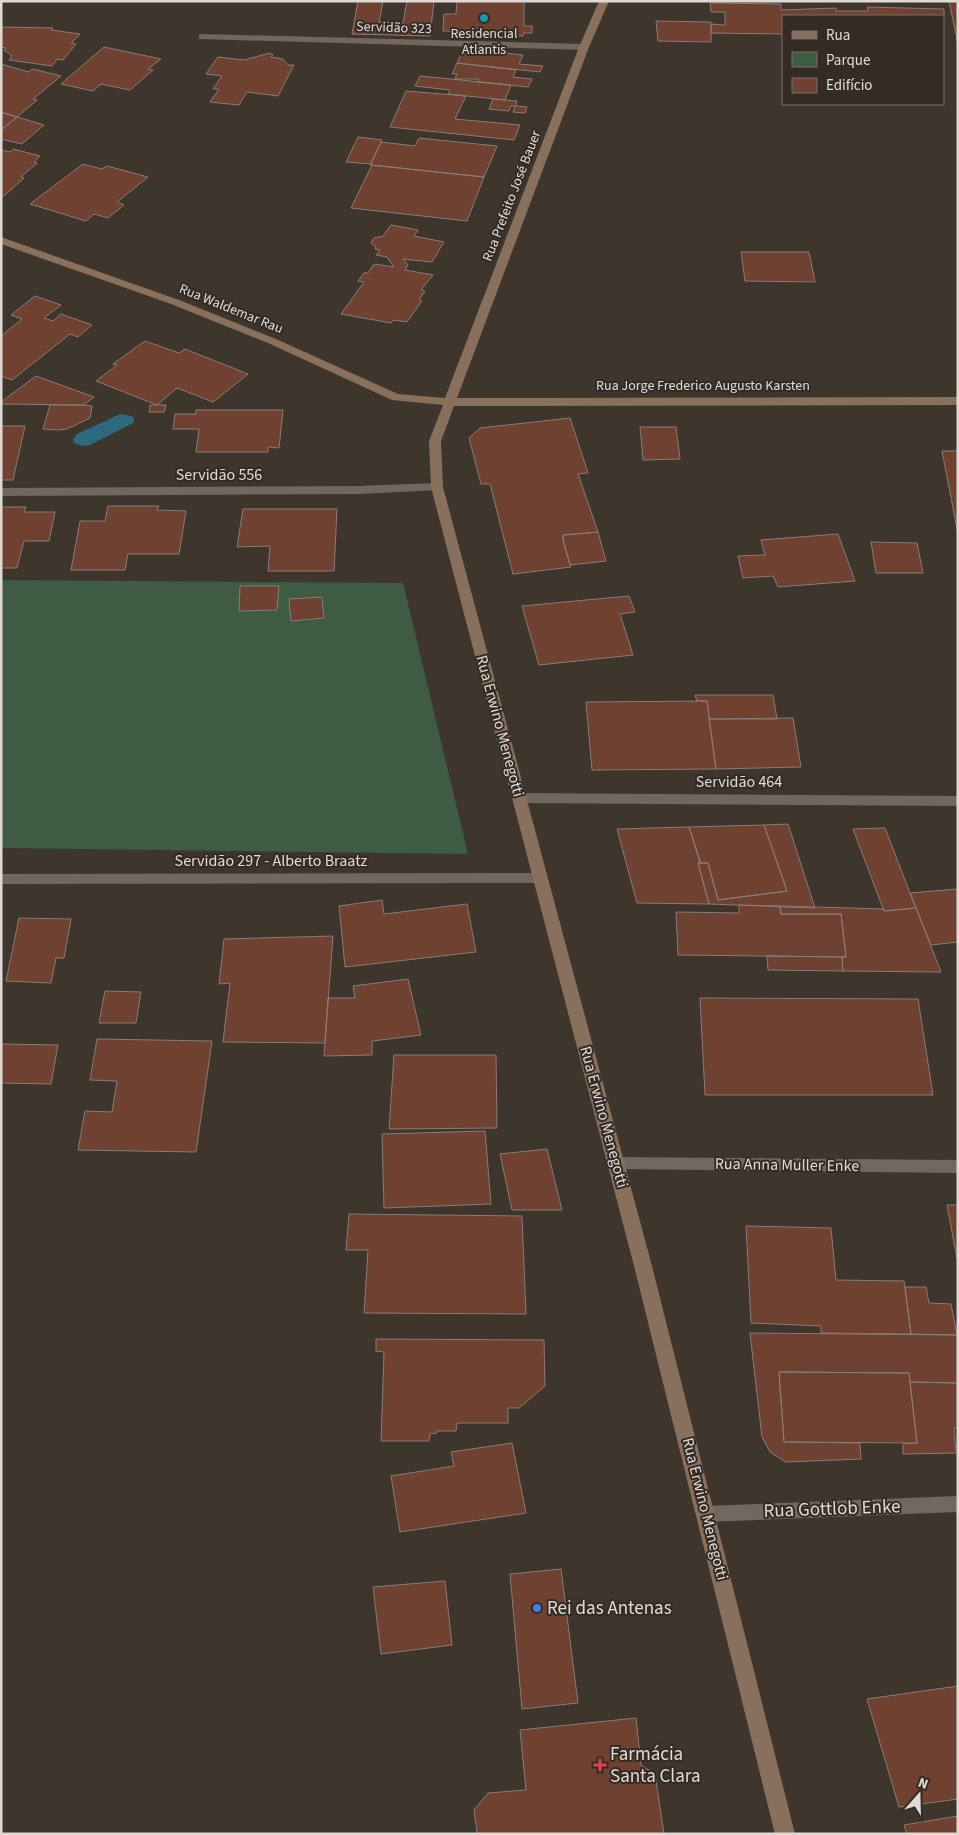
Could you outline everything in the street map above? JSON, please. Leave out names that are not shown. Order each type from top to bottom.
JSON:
[{"type":"street","name":"Rua Prefeito José Bauer","points":[[448,402],[584,47],[604,1]]},
{"type":"street","name":"Servidão 323","points":[[202,37],[584,47]]},
{"type":"street","name":"Rua Waldemar Rau","points":[[1,240],[175,302],[272,341],[396,397],[448,402]]},
{"type":"street","name":"Rua Jorge Frederico Augusto Karsten","points":[[448,402],[958,402]]},
{"type":"street","name":"Rua Erwino Menegotti","points":[[448,402],[435,440],[438,487],[616,1163],[706,1514],[748,1694],[785,1834]]},
{"type":"street","name":"Servidão 556","points":[[1,492],[358,490],[438,487]]},
{"type":"street","name":"Servidão 464","points":[[520,798],[958,801]]},
{"type":"street","name":"Servidão 297 - Alberto Braatz","points":[[1,880],[540,878]]},
{"type":"street","name":"Rua Anna Muller Enke","points":[[616,1163],[958,1167]]},
{"type":"street","name":"Rua Gottlob Enke","points":[[706,1514],[958,1504]]},
{"type":"green space","points":[[1,580],[403,583],[468,854],[1,848]]},
{"type":"water","points":[[120,414],[132,416],[134,419],[133,423],[90,445],[82,446],[74,443],[73,439],[77,434]]},
{"type":"building","points":[[358,1],[383,1],[379,22],[403,23],[407,1],[434,1],[430,36],[352,34]]},
{"type":"building","name":"Residencial Atlantis","points":[[457,1],[527,1],[524,2],[524,26],[532,26],[532,33],[524,33],[523,36],[484,35],[484,32],[443,31],[444,14],[456,14]]},
{"type":"building","points":[[949,1],[958,1],[958,44]]},
{"type":"building","points":[[710,3],[781,4],[781,10],[836,8],[836,11],[868,11],[867,7],[944,9],[944,15],[782,15],[782,34],[711,33],[711,24],[725,25],[725,12],[711,12]]},
{"type":"building","points":[[656,21],[711,22],[711,42],[658,41]]},
{"type":"building","points":[[1,27],[53,28],[51,30],[80,34],[71,43],[76,44],[63,60],[57,59],[52,66],[9,60],[12,56],[4,50],[6,48],[1,47]]},
{"type":"building","points":[[104,47],[161,59],[148,69],[153,70],[130,90],[101,84],[93,91],[61,84]]},
{"type":"building","points":[[468,49],[523,55],[519,64],[543,66],[540,72],[457,63],[461,54],[465,54]]},
{"type":"building","points":[[270,53],[273,55],[271,57],[283,59],[288,65],[294,65],[278,96],[247,92],[239,105],[210,102],[219,89],[213,89],[222,76],[206,74],[218,57],[244,60]]},
{"type":"building","points":[[457,63],[516,70],[513,77],[532,79],[528,87],[477,82],[479,79],[455,79],[457,74],[452,74]]},
{"type":"building","points":[[1,64],[28,72],[33,69],[61,76],[33,99],[37,100],[17,117],[1,112]]},
{"type":"building","points":[[420,76],[511,85],[505,100],[448,94],[450,90],[415,86]]},
{"type":"building","points":[[406,91],[466,96],[455,119],[520,125],[514,140],[390,127]]},
{"type":"building","points":[[493,99],[517,101],[516,106],[527,107],[525,113],[513,112],[515,106],[511,106],[509,111],[489,109]]},
{"type":"building","points":[[1,112],[17,117],[1,130]]},
{"type":"building","points":[[17,117],[44,125],[22,144],[1,139],[1,130]]},
{"type":"building","points":[[358,137],[382,140],[371,164],[346,162]]},
{"type":"building","points":[[419,138],[497,146],[484,177],[370,165],[381,142],[415,146]]},
{"type":"building","points":[[13,149],[40,156],[34,162],[37,163],[21,177],[24,178],[4,196],[1,196],[1,150],[10,152]]},
{"type":"building","points":[[83,164],[102,169],[107,166],[148,177],[117,202],[124,205],[108,218],[94,214],[86,221],[30,204]]},
{"type":"building","points":[[372,165],[484,177],[467,221],[351,208]]},
{"type":"building","points":[[391,225],[418,230],[414,236],[444,242],[432,262],[403,259],[408,265],[405,270],[433,275],[421,290],[425,291],[419,300],[422,301],[407,322],[394,320],[391,323],[341,314],[364,282],[358,281],[364,273],[368,273],[374,264],[394,267],[387,257],[376,255],[380,250],[375,249],[376,247],[371,243],[374,238],[383,236]]},
{"type":"building","points":[[741,252],[809,252],[815,282],[745,281]]},
{"type":"building","points":[[35,296],[61,305],[44,318],[53,321],[61,314],[92,325],[78,337],[70,334],[12,380],[1,376],[1,336],[22,319],[11,315]]},
{"type":"building","points":[[145,341],[179,353],[185,349],[248,374],[213,402],[177,388],[157,405],[96,381],[117,365],[113,364]]},
{"type":"building","points":[[36,376],[94,397],[84,405],[1,404],[1,402]]},
{"type":"building","points":[[50,405],[92,406],[90,418],[67,429],[43,429]]},
{"type":"building","points":[[150,405],[166,405],[164,412],[149,412]]},
{"type":"building","points":[[196,410],[283,410],[279,448],[268,447],[268,452],[196,452],[199,429],[173,429],[175,414],[196,414]]},
{"type":"building","points":[[570,418],[588,473],[578,474],[598,532],[563,535],[571,567],[513,574],[490,484],[481,484],[469,438],[480,428]]},
{"type":"building","points":[[1,426],[25,426],[13,480],[1,480]]},
{"type":"building","points":[[640,427],[676,427],[680,459],[643,460]]},
{"type":"building","points":[[942,451],[958,451],[958,534]]},
{"type":"building","points":[[108,506],[159,506],[157,510],[186,511],[179,554],[128,554],[125,570],[71,570],[80,521],[105,521]]},
{"type":"building","points":[[1,507],[26,507],[24,512],[55,512],[49,541],[24,541],[17,568],[1,568]]},
{"type":"building","points":[[243,509],[337,509],[334,571],[268,571],[270,546],[237,547]]},
{"type":"building","points":[[598,532],[606,561],[570,565],[563,535]]},
{"type":"building","points":[[838,534],[855,581],[778,587],[773,576],[743,578],[738,556],[765,555],[761,540]]},
{"type":"building","points":[[871,542],[917,543],[923,573],[876,573]]},
{"type":"building","points":[[240,586],[279,586],[277,610],[239,611]]},
{"type":"building","points":[[629,596],[635,612],[620,614],[633,655],[539,665],[522,606]]},
{"type":"building","points":[[322,597],[324,618],[291,621],[289,599]]},
{"type":"building","points":[[695,695],[773,695],[777,719],[709,719],[707,701],[697,701]]},
{"type":"building","points":[[707,701],[716,769],[592,770],[586,702]]},
{"type":"building","points":[[793,718],[801,767],[716,769],[709,719]]},
{"type":"building","points":[[788,824],[815,908],[709,904],[698,863],[708,863],[718,900],[787,891],[764,825]]},
{"type":"building","points":[[764,825],[787,891],[718,900],[708,863],[700,863],[689,827]]},
{"type":"building","points":[[689,827],[701,863],[698,863],[709,904],[637,903],[617,829]]},
{"type":"building","points":[[885,828],[916,908],[884,911],[853,829]]},
{"type":"building","points":[[958,889],[958,942],[931,945],[910,893]]},
{"type":"building","points":[[382,900],[384,914],[467,904],[476,952],[345,967],[339,906]]},
{"type":"building","points":[[739,905],[780,906],[781,914],[841,914],[846,957],[678,955],[676,912],[739,913]]},
{"type":"building","points":[[780,906],[884,909],[884,911],[916,908],[941,972],[843,971],[842,957],[846,957],[841,914],[781,914]]},
{"type":"building","points":[[19,918],[71,919],[64,958],[56,958],[51,983],[6,981]]},
{"type":"building","points":[[333,936],[325,1043],[223,1042],[230,983],[219,984],[224,939]]},
{"type":"building","points":[[767,956],[842,957],[843,971],[768,970]]},
{"type":"building","points":[[408,979],[421,1035],[372,1041],[372,1055],[324,1056],[328,998],[355,998],[353,986]]},
{"type":"building","points":[[105,991],[141,992],[136,1023],[99,1023]]},
{"type":"building","points":[[700,998],[918,999],[933,1095],[705,1095]]},
{"type":"building","points":[[97,1039],[212,1041],[196,1152],[78,1150],[85,1111],[112,1112],[117,1081],[90,1080]]},
{"type":"building","points":[[1,1044],[58,1045],[51,1084],[1,1083]]},
{"type":"building","points":[[394,1055],[496,1055],[497,1128],[389,1129]]},
{"type":"building","points":[[485,1131],[491,1204],[384,1208],[382,1134]]},
{"type":"building","points":[[547,1149],[562,1210],[512,1210],[500,1154]]},
{"type":"building","points":[[947,1205],[958,1205],[958,1264]]},
{"type":"building","points":[[349,1214],[522,1216],[526,1314],[364,1313],[368,1250],[346,1250]]},
{"type":"building","points":[[746,1226],[831,1228],[836,1280],[904,1281],[911,1334],[821,1333],[821,1326],[751,1323]]},
{"type":"building","points":[[905,1287],[926,1287],[929,1303],[951,1304],[957,1335],[911,1334]]},
{"type":"building","points":[[750,1333],[958,1335],[958,1383],[910,1382],[909,1373],[779,1372],[784,1442],[860,1443],[861,1459],[786,1462],[770,1452],[762,1437]]},
{"type":"building","points":[[376,1339],[544,1340],[545,1386],[519,1408],[508,1408],[508,1423],[457,1423],[456,1431],[437,1431],[437,1433],[430,1434],[429,1441],[381,1441],[384,1352],[376,1351]]},
{"type":"building","points":[[779,1372],[909,1373],[917,1443],[784,1442]]},
{"type":"building","points":[[910,1382],[958,1383],[958,1428],[954,1428],[956,1453],[903,1454],[903,1444],[917,1443]]},
{"type":"building","points":[[512,1443],[526,1513],[400,1532],[391,1476],[454,1466],[451,1452]]},
{"type":"building","points":[[561,1569],[578,1703],[522,1709],[510,1574]]},
{"type":"building","points":[[445,1581],[452,1645],[381,1654],[373,1587]]},
{"type":"building","points":[[958,1686],[958,1799],[899,1807],[867,1699]]},
{"type":"building","points":[[636,1718],[641,1765],[655,1774],[664,1834],[479,1834],[477,1832],[474,1810],[488,1793],[526,1790],[520,1730]]},
{"type":"building","points":[[958,1816],[958,1834],[907,1834],[904,1825]]},
{"type":"place","name":"Residencial Atlantis","points":[[484,18]]},
{"type":"place","name":"Rei das Antenas","points":[[537,1608]]},
{"type":"place","name":"Farmácia Santa Clara","points":[[600,1765]]}]
